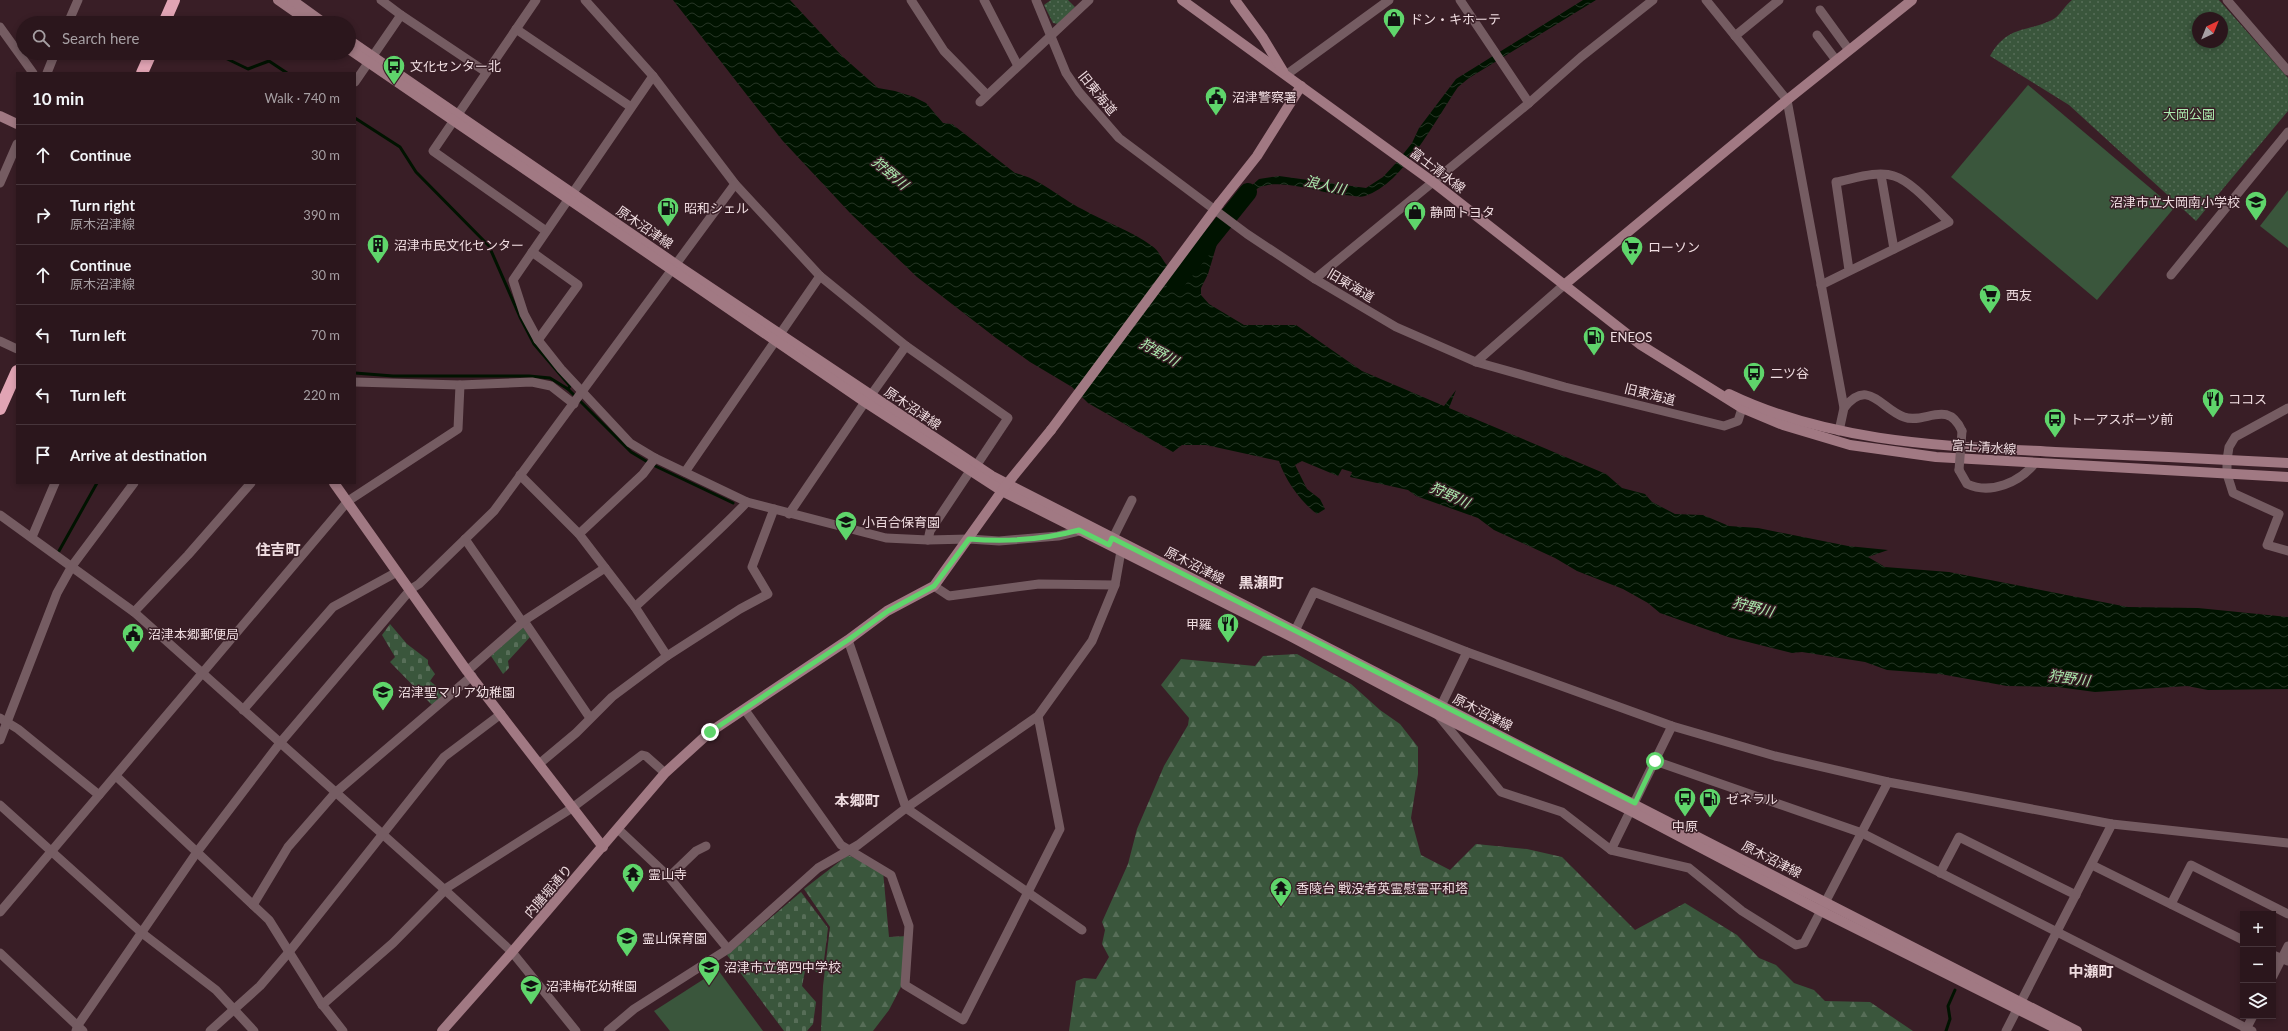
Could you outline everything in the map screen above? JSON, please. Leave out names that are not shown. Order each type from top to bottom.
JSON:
[{"type":"highway","points":[[167,16],[174,0]]},
{"type":"highway","points":[[142,72],[148,60]]},
{"type":"highway","points":[[0,409],[16,373]]},
{"type":"main road","points":[[278,0],[301,16]]},
{"type":"main road","points":[[292,0],[314,16]]},
{"type":"main road","name":"富士清水線","points":[[1182,0],[1433,182],[1641,345],[1695,378],[1743,405],[1783,425],[1850,445],[1936,457],[2288,477]]},
{"type":"main road","points":[[1235,0],[1263,38],[1286,75]]},
{"type":"main road","points":[[1564,285],[1787,100],[1912,0]]},
{"type":"main road","name":"原木沼津線","points":[[356,47],[370,60]]},
{"type":"main road","name":"原木沼津線","points":[[356,53],[370,60],[868,399],[1004,488],[1079,530],[1111,542],[1121,551],[1294,634]]},
{"type":"main road","points":[[934,586],[1004,488],[1051,430],[1219,204],[1257,156],[1302,86]]},
{"type":"main road","points":[[0,116],[16,124]]},
{"type":"main road","name":"富士清水線","points":[[1743,405],[1839,431],[1938,446],[2288,463]]},
{"type":"main road","points":[[335,484],[470,673],[603,847]]},
{"type":"main road","name":"原木沼津線","points":[[1004,488],[1294,634],[1439,710],[1826,902],[2018,1005],[2061,1031]]},
{"type":"main road","name":"内膳堀通り","points":[[442,1031],[603,847],[665,773],[710,732],[848,640],[888,611],[934,586]]},
{"type":"main road","name":"原木沼津線","points":[[1633,807],[1821,911],[2018,1005],[2077,1031]]},
{"type":"street","points":[[71,16],[78,0]]},
{"type":"street","points":[[381,0],[486,72]]},
{"type":"street","points":[[536,0],[433,151],[546,231]]},
{"type":"street","points":[[585,0],[654,76],[735,184],[820,276],[906,346],[1008,418],[930,531],[928,540]]},
{"type":"street","points":[[911,0],[944,51],[987,94]]},
{"type":"street","points":[[984,0],[1018,66]]},
{"type":"street","name":"旧東海道","points":[[1036,0],[1066,73],[1079,92],[1128,146],[1247,234],[1315,279],[1396,327],[1476,362],[1565,387],[1724,426],[1738,421],[1743,405]]},
{"type":"street","points":[[980,102],[1089,0]]},
{"type":"street","points":[[1286,75],[1389,0]]},
{"type":"street","points":[[1460,0],[1529,103]]},
{"type":"street","points":[[1315,279],[1529,103],[1581,57],[1653,0]]},
{"type":"street","points":[[1706,0],[1787,100],[1844,408],[1839,431]]},
{"type":"street","points":[[1736,36],[1779,0]]},
{"type":"street","points":[[2227,0],[2288,71]]},
{"type":"street","points":[[1820,10],[1849,50]]},
{"type":"street","points":[[356,81],[401,15]]},
{"type":"street","points":[[0,27],[16,49]]},
{"type":"street","points":[[516,29],[631,107]]},
{"type":"street","points":[[1817,36],[1836,60]]},
{"type":"street","points":[[24,60],[32,72]]},
{"type":"street","points":[[47,72],[52,60]]},
{"type":"street","points":[[654,76],[631,107],[513,280],[524,314],[538,340],[582,392],[630,443],[655,458],[747,502],[789,514],[886,538],[928,540],[969,539],[999,541],[1058,536],[1079,530]]},
{"type":"street","points":[[2171,275],[2288,132]]},
{"type":"street","points":[[0,183],[16,146]]},
{"type":"street","points":[[1821,285],[1949,222],[1905,181],[1893,176],[1881,174],[1836,182],[1849,270]]},
{"type":"street","points":[[1881,174],[1894,249]]},
{"type":"street","points":[[0,953],[79,1029],[197,852],[280,744],[410,589],[419,584],[494,511],[675,268],[735,184]]},
{"type":"street","points":[[532,252],[578,285],[538,340]]},
{"type":"street","points":[[685,472],[820,276]]},
{"type":"street","points":[[1476,362],[1564,285]]},
{"type":"street","points":[[0,341],[16,349]]},
{"type":"street","points":[[789,514],[906,346]]},
{"type":"street","points":[[356,382],[460,385],[532,382],[551,386],[574,404]]},
{"type":"street","points":[[0,912],[348,501],[458,429],[460,385]]},
{"type":"street","points":[[1844,408],[1850,400],[1859,395],[1870,395],[1904,418],[1914,419],[1934,414],[1948,415],[1955,420],[1962,431],[1959,470],[1967,484],[1984,489],[2000,486],[2016,480],[2026,474],[2035,463]]},
{"type":"street","points":[[2288,408],[2235,437],[2229,448],[2227,460],[2227,474],[2230,488],[2237,496],[2279,514],[2267,545],[2288,551]]},
{"type":"street","points":[[579,534],[643,474],[655,458]]},
{"type":"street","points":[[520,475],[579,534],[635,607],[667,656]]},
{"type":"street","points":[[32,537],[55,484]]},
{"type":"street","points":[[0,740],[4,720],[57,593],[72,566],[133,484]]},
{"type":"street","points":[[134,612],[188,555],[250,484]]},
{"type":"street","points":[[1111,542],[1132,500]]},
{"type":"street","points":[[635,607],[690,555],[716,534],[747,502]]},
{"type":"street","points":[[539,764],[576,733],[612,697],[667,656],[740,609],[768,594],[752,567],[774,509]]},
{"type":"street","points":[[0,515],[134,612],[381,835],[445,890],[512,952],[576,1031]]},
{"type":"street","points":[[465,539],[590,718]]},
{"type":"street","points":[[608,1031],[634,1009],[728,949],[818,868],[848,851],[906,808],[1038,716],[1092,641],[1115,585],[1121,551]]},
{"type":"street","points":[[253,904],[288,847],[335,793],[470,673],[523,622],[604,568]]},
{"type":"street","points":[[244,710],[333,607],[397,572]]},
{"type":"street","points":[[934,586],[949,596],[1039,584],[1115,585]]},
{"type":"street","points":[[1294,634],[1314,592],[1467,652],[1672,726],[1775,756],[1888,782],[2112,824],[2288,843]]},
{"type":"street","points":[[848,640],[906,808],[1082,930]]},
{"type":"street","points":[[1467,652],[1439,710],[1501,792],[1562,812],[1611,850],[1689,868],[1742,912],[1796,945],[1804,943],[1888,782]]},
{"type":"street","points":[[744,710],[841,845],[848,851],[891,875],[909,926],[905,985],[963,1020],[1060,830],[1038,716]]},
{"type":"street","points":[[210,1031],[234,1010],[289,952],[444,757],[501,714]]},
{"type":"street","points":[[4,720],[18,729],[99,795]]},
{"type":"street","points":[[1611,850],[1672,726]]},
{"type":"street","points":[[322,1005],[393,943],[445,890],[572,808],[642,755],[646,756],[665,773]]},
{"type":"street","points":[[1655,761],[1862,833],[2248,1030],[2251,1019]]},
{"type":"street","points":[[116,776],[269,920],[322,1005],[343,1031]]},
{"type":"street","points":[[0,805],[142,934],[192,970],[216,990],[254,1031]]},
{"type":"street","points":[[2006,1031],[2112,824]]},
{"type":"street","points":[[618,829],[669,877],[728,949]]},
{"type":"street","points":[[1940,873],[1959,836],[2076,895]]},
{"type":"street","points":[[669,877],[696,851],[706,846]]},
{"type":"street","points":[[2092,865],[2240,938]]},
{"type":"street","points":[[2171,904],[2191,865],[2288,914]]},
{"type":"street","points":[[2276,969],[2288,946]]},
{"type":"green space","points":[[1051,0],[1068,0],[1075,7],[1058,24],[1053,23],[1044,5]]},
{"type":"green space","name":"大岡公園","points":[[2072,0],[2219,0],[2288,78],[2288,111],[2196,221],[2069,105],[1990,56],[2003,39],[2010,34],[2042,24],[2058,16]]},
{"type":"green space","points":[[2028,85],[2174,208],[2097,300],[1951,177]]},
{"type":"green space","points":[[2288,190],[2288,248],[2260,226]]},
{"type":"green space","points":[[390,624],[407,644],[428,660],[428,664],[435,674],[430,681],[446,694],[433,706],[390,662],[395,657],[382,635]]},
{"type":"green space","points":[[522,626],[530,637],[508,661],[509,668],[503,674],[491,656]]},
{"type":"green space","points":[[1297,654],[1351,684],[1380,710],[1400,724],[1418,747],[1418,774],[1411,818],[1421,855],[1450,870],[1476,844],[1527,849],[1562,857],[1635,930],[1685,903],[1737,935],[1759,958],[1776,965],[1794,983],[1814,990],[1825,1001],[1870,1002],[1913,1031],[1069,1031],[1076,981],[1084,978],[1096,979],[1109,957],[1102,944],[1105,930],[1102,922],[1128,864],[1137,829],[1164,766],[1188,725],[1189,718],[1161,685],[1181,659],[1255,666],[1263,656]]},
{"type":"green space","points":[[848,855],[883,871],[889,937],[908,936],[904,981],[889,1010],[873,1031],[821,1031],[823,986],[830,927],[804,889]]},
{"type":"green space","points":[[801,892],[828,928],[823,969],[818,973],[809,967],[805,971],[802,986],[816,1002],[813,1024],[807,1031],[784,1031],[727,955]]},
{"type":"green space","name":"沼津市立第四中学校","points":[[718,970],[763,1031],[670,1031],[654,1011]]},
{"type":"water","name":"狩野川","points":[[673,0],[790,0],[842,56],[878,88],[895,91],[914,97],[926,103],[943,123],[952,124],[1015,173],[1032,179],[1091,214],[1144,240],[1158,252],[1166,264],[1172,269],[1180,270],[1187,267],[1203,255],[1204,251],[1211,242],[1217,244],[1208,274],[1201,288],[1201,295],[1209,304],[1244,325],[1296,325],[1362,371],[1444,406],[1456,390],[1449,408],[1606,474],[1622,488],[1645,494],[1652,502],[1675,514],[1703,515],[1729,526],[1758,528],[1848,546],[1888,550],[1868,557],[1885,567],[1949,572],[2128,607],[2198,608],[2288,617],[2288,689],[2208,690],[2187,686],[2095,692],[2058,687],[2007,686],[1940,674],[1887,670],[1865,662],[1802,652],[1792,653],[1728,637],[1660,613],[1648,603],[1623,589],[1577,571],[1555,558],[1494,530],[1478,518],[1416,496],[1408,490],[1350,477],[1352,472],[1342,469],[1338,476],[1302,461],[1295,465],[1307,489],[1320,499],[1325,509],[1317,514],[1294,490],[1285,476],[1279,461],[1206,445],[1182,445],[1173,452],[1088,403],[1072,387],[1030,362],[996,338],[917,277],[851,214],[782,140]]},
{"type":"water","points":[[1583,0],[1596,0],[1469,78],[1458,87],[1418,149],[1393,178],[1379,189],[1360,197],[1334,194],[1290,185],[1269,185],[1260,187],[1254,191],[1238,212],[1232,209],[1249,188],[1259,179],[1279,176],[1366,188],[1383,177],[1396,163],[1412,143],[1419,128],[1456,79]]},
{"type":"waterway","points":[[229,60],[248,69],[269,61],[286,72]]},
{"type":"waterway","points":[[356,119],[400,147],[416,172],[489,246],[520,317],[534,344],[570,386],[568,389],[631,452],[651,464],[733,503]]},
{"type":"waterway","name":"浪人川","points":[[1175,283],[1248,192]]},
{"type":"waterway","points":[[356,373],[393,376],[529,376],[550,378],[568,389]]},
{"type":"waterway","points":[[59,551],[96,484]]},
{"type":"waterway","points":[[1946,1031],[1950,1019],[1948,1006],[1955,990]]},
{"type":"place","name":"ドン・キホーテ","points":[[1394,38]]},
{"type":"place","name":"文化センター北","points":[[394,86]]},
{"type":"place","name":"沼津警察署","points":[[1216,116]]},
{"type":"place","name":"沼津市立大岡南小学校","points":[[2256,222]]},
{"type":"place","name":"昭和シェル","points":[[668,228]]},
{"type":"place","name":"静岡トヨタ","points":[[1415,232]]},
{"type":"place","name":"沼津市民文化センター","points":[[378,264]]},
{"type":"place","name":"ローソン","points":[[1632,266]]},
{"type":"place","name":"西友","points":[[1990,314]]},
{"type":"place","name":"ENEOS","points":[[1594,356]]},
{"type":"place","name":"二ツ谷","points":[[1754,392]]},
{"type":"place","name":"ココス","points":[[2213,418]]},
{"type":"place","name":"トーアスポーツ前","points":[[2055,438]]},
{"type":"place","name":"小百合保育園","points":[[846,542]]},
{"type":"place","name":"甲羅","points":[[1228,644]]},
{"type":"place","name":"沼津本郷郵便局","points":[[133,654]]},
{"type":"place","name":"沼津聖マリア幼稚園","points":[[383,712]]},
{"type":"place","name":"中原","points":[[1685,818]]},
{"type":"place","name":"ゼネラル","points":[[1710,818]]},
{"type":"place","name":"霊山寺","points":[[633,894]]},
{"type":"place","name":"香陵台 戦没者英霊慰霊平和塔","points":[[1281,908]]},
{"type":"place","name":"霊山保育園","points":[[627,958]]},
{"type":"place","name":"沼津市立第四中学校","points":[[709,986]]},
{"type":"place","name":"沼津梅花幼稚園","points":[[531,1006]]},
{"type":"district","name":"住吉町","points":[[278,550]]},
{"type":"district","name":"黒瀬町","points":[[1261,583]]},
{"type":"district","name":"本郷町","points":[[857,801]]},
{"type":"district","name":"中瀬町","points":[[2091,972]]},
{"type":"route","points":[[710,732],[786,683],[888,611],[934,586],[969,539],[999,541],[1058,536],[1079,530],[1109,545],[1112,538],[1635,803],[1655,761]]}]
